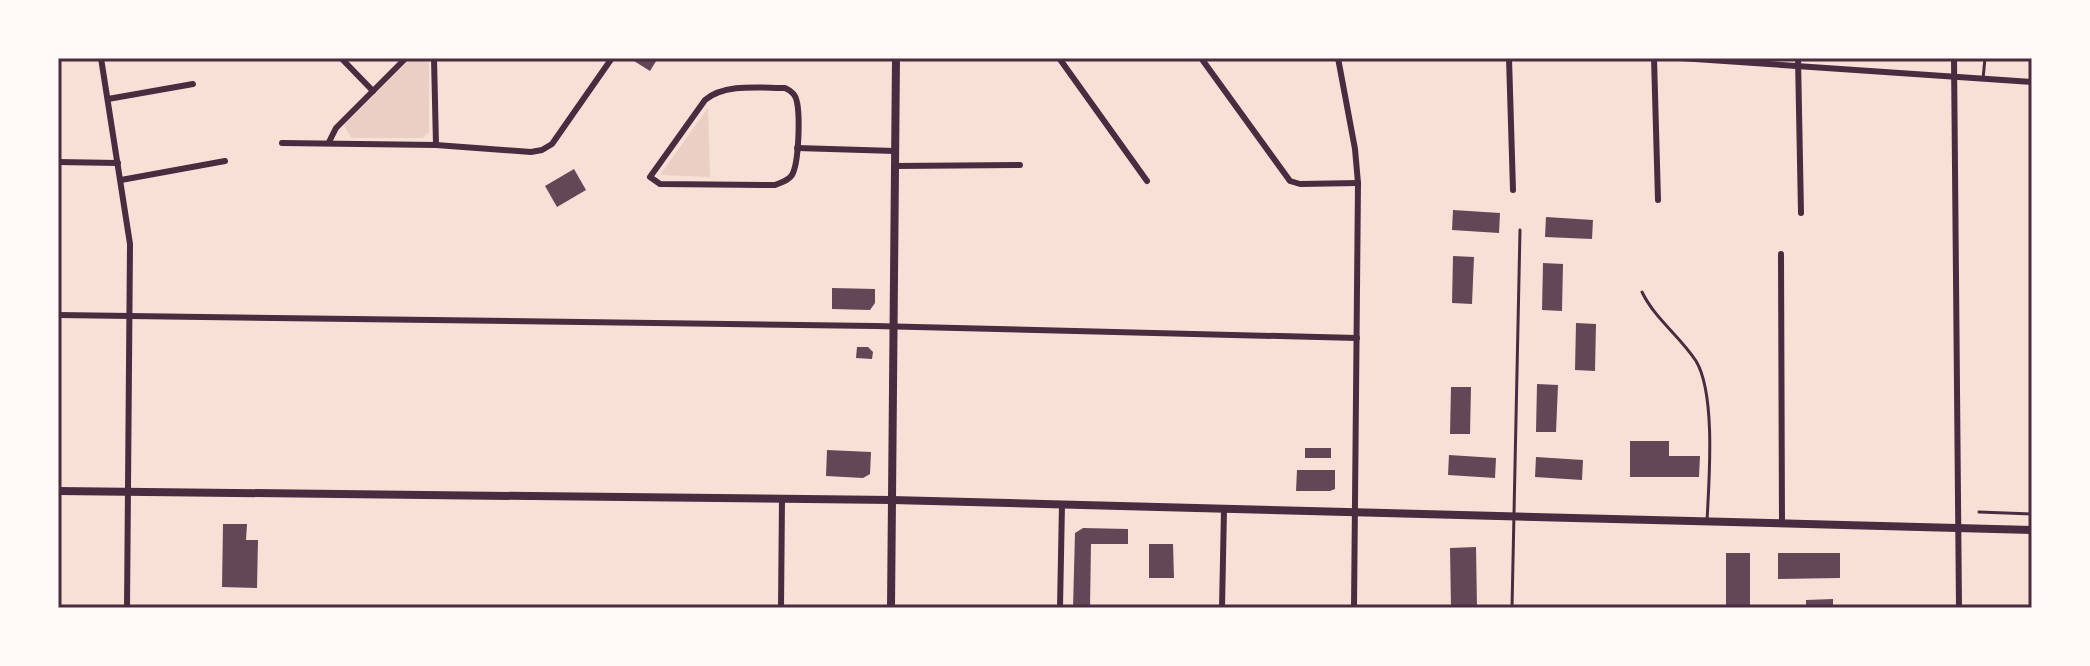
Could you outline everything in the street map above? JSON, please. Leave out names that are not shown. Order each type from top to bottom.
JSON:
[{"type":"street","points":[[101,58],[130,244],[127,608]]},
{"type":"street","points":[[341,58],[373,91]]},
{"type":"street","points":[[329,142],[336,128],[406,58]]},
{"type":"street","points":[[434,58],[436,145]]},
{"type":"street","points":[[282,143],[542,150],[552,144],[612,58]]},
{"type":"street","points":[[891,608],[896,58]]},
{"type":"street","points":[[1059,58],[1147,181]]},
{"type":"street","points":[[1201,58],[1290,181],[1300,184],[1358,183]]},
{"type":"street","points":[[1338,58],[1355,149],[1358,183],[1354,608]]},
{"type":"street","points":[[1509,58],[1513,190]]},
{"type":"street","points":[[1654,58],[1658,200]]},
{"type":"street","points":[[1680,58],[1798,62],[2032,82]]},
{"type":"street","points":[[1954,58],[1959,608]]},
{"type":"street","points":[[1798,62],[1801,213]]},
{"type":"street","points":[[108,99],[193,84]]},
{"type":"street","points":[[785,88],[793,93],[797,102],[797,148],[795,170],[789,179],[775,185],[660,184],[650,177],[705,100],[712,93],[728,89],[785,88]]},
{"type":"street","points":[[797,148],[895,151]]},
{"type":"street","points":[[121,180],[225,161]]},
{"type":"street","points":[[58,162],[118,163]]},
{"type":"street","points":[[895,166],[1020,165]]},
{"type":"street","points":[[1781,254],[1782,523]]},
{"type":"street","points":[[58,315],[894,327],[1357,338]]},
{"type":"street","points":[[58,491],[892,500],[2032,530]]},
{"type":"street","points":[[781,608],[782,499]]},
{"type":"street","points":[[1060,608],[1062,504]]},
{"type":"street","points":[[1222,608],[1224,509]]},
{"type":"lane","points":[[1983,79],[1985,58]]},
{"type":"lane","points":[[1512,608],[1520,230]]},
{"type":"lane","points":[[1642,292],[1650,308],[1697,362],[1707,395],[1707,521]]},
{"type":"path","points":[[1979,512],[2032,514]]},
{"type":"shaded area","points":[[411,58],[429,58],[429,132],[423,138],[351,138],[344,125]]},
{"type":"shaded area","points":[[708,108],[710,177],[660,175]]},
{"type":"building","points":[[636,58],[658,58],[650,71],[634,61]]},
{"type":"building","points":[[574,169],[586,190],[557,207],[545,186]]},
{"type":"building","points":[[1453,210],[1500,213],[1499,233],[1452,230]]},
{"type":"building","points":[[1546,217],[1593,220],[1592,239],[1545,237]]},
{"type":"building","points":[[1453,256],[1474,257],[1472,304],[1452,303]]},
{"type":"building","points":[[1543,263],[1563,264],[1562,311],[1542,310]]},
{"type":"building","points":[[832,288],[875,289],[875,303],[870,310],[832,309]]},
{"type":"building","points":[[1576,323],[1596,324],[1595,371],[1575,370]]},
{"type":"building","points":[[857,347],[868,347],[873,352],[872,359],[856,358]]},
{"type":"building","points":[[1537,384],[1558,385],[1556,432],[1536,432]]},
{"type":"building","points":[[1451,387],[1471,387],[1470,434],[1450,434]]},
{"type":"building","points":[[1630,441],[1669,441],[1669,456],[1700,456],[1699,477],[1630,477]]},
{"type":"building","points":[[1305,448],[1331,448],[1331,458],[1305,458]]},
{"type":"building","points":[[827,450],[871,452],[870,474],[863,478],[826,476]]},
{"type":"building","points":[[1449,455],[1496,458],[1495,478],[1448,475]]},
{"type":"building","points":[[1536,457],[1583,460],[1582,480],[1535,477]]},
{"type":"building","points":[[1297,470],[1335,470],[1335,489],[1296,491]]},
{"type":"building","points":[[223,524],[247,524],[246,540],[258,540],[257,588],[222,587]]},
{"type":"building","points":[[1083,528],[1128,529],[1128,544],[1091,544],[1090,608],[1073,608],[1075,533]]},
{"type":"building","points":[[1149,544],[1173,544],[1174,578],[1149,578]]},
{"type":"building","points":[[1476,547],[1477,608],[1451,608],[1450,548]]},
{"type":"building","points":[[1726,553],[1750,553],[1750,608],[1726,608]]},
{"type":"building","points":[[1778,553],[1840,553],[1840,578],[1778,579]]},
{"type":"building","points":[[1833,599],[1833,608],[1806,608],[1806,600]]}]
